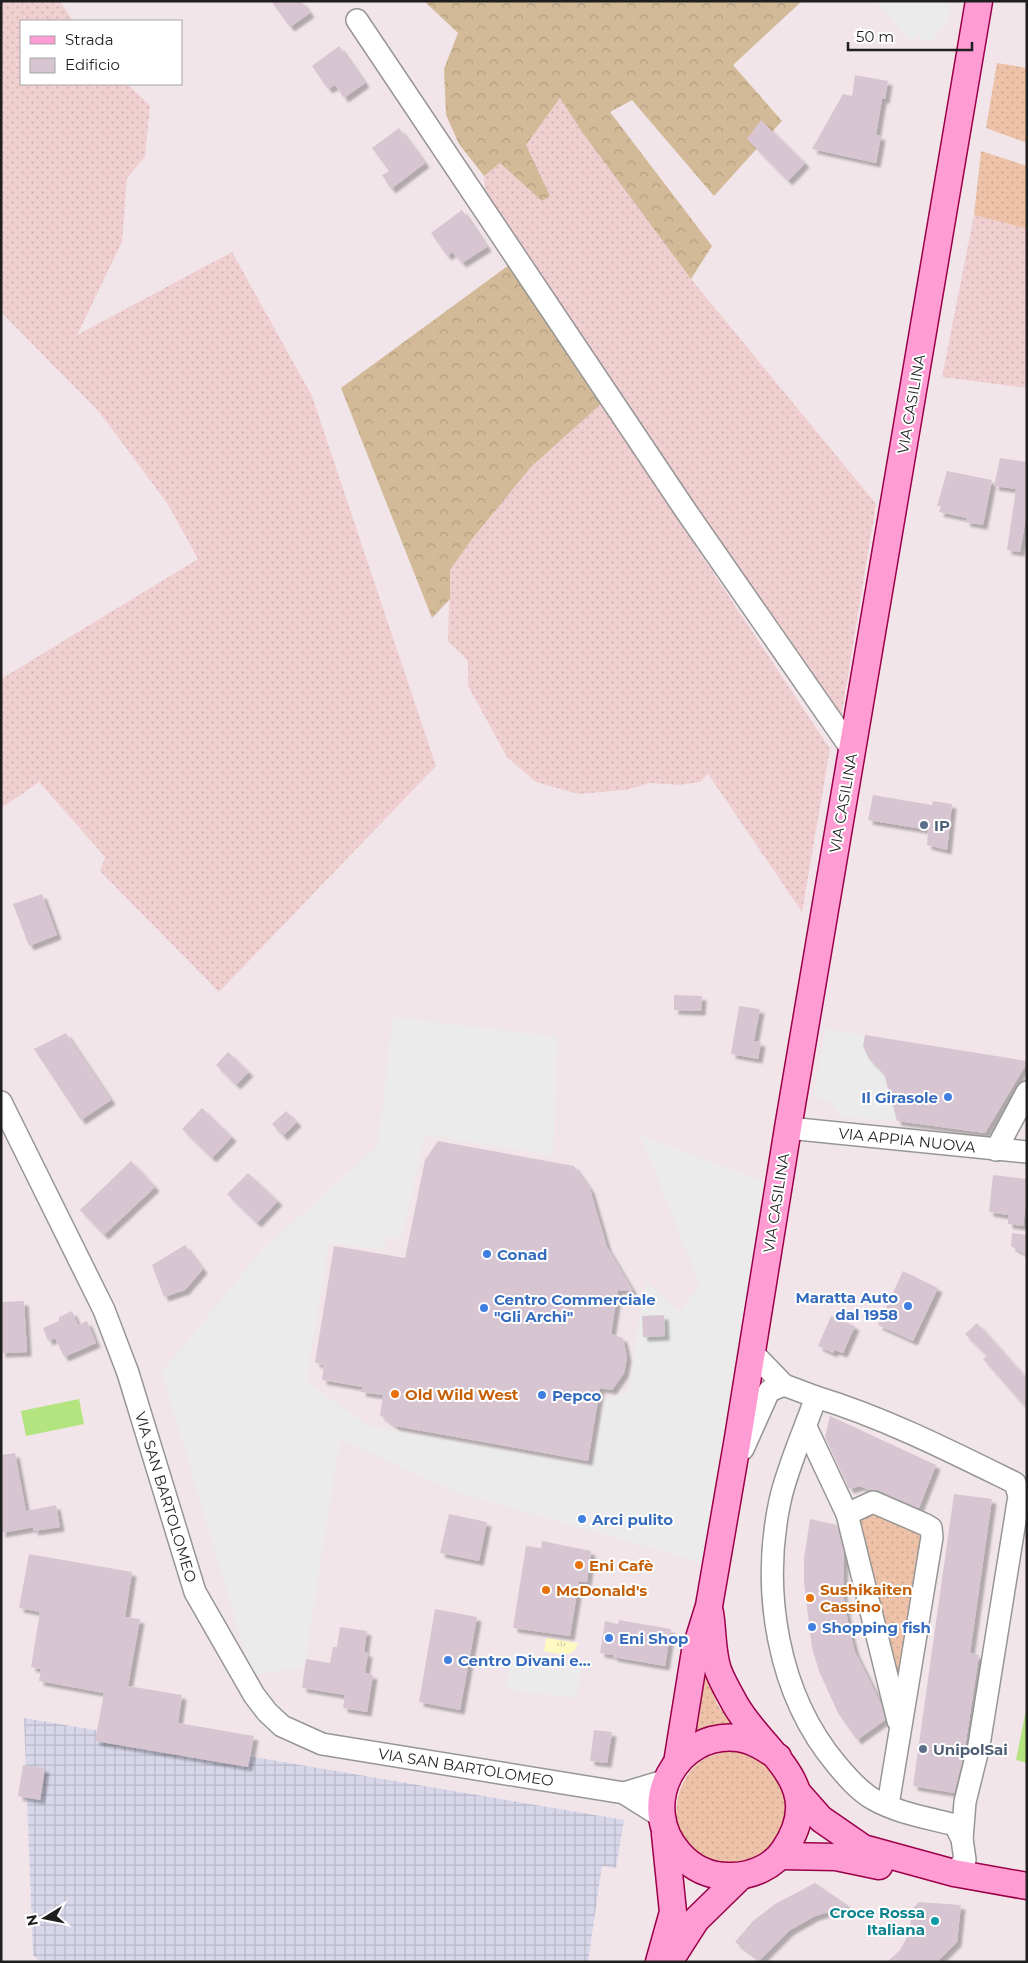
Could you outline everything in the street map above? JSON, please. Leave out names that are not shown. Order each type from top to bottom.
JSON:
[{"type":"main road","name":"VIA CASILINA","points":[[709,1606],[718,1669],[736,1706],[791,1774],[798,1793],[799,1816],[793,1837],[781,1856],[762,1869],[740,1876],[721,1876],[702,1871],[686,1861],[673,1846],[663,1823],[661,1797],[672,1771],[695,1651],[709,1606],[979,1]]},
{"type":"main road","name":"VIA CASILINA","points":[[672,1771],[694,1748],[715,1739],[738,1738],[760,1744],[778,1757]]},
{"type":"main road","name":"VIA CASILINA","points":[[798,1793],[821,1820],[862,1854]]},
{"type":"main road","points":[[659,1962],[673,1912],[663,1823]]},
{"type":"main road","points":[[781,1856],[836,1857],[862,1854],[1027,1886]]},
{"type":"main road","points":[[862,1854],[951,1887],[1027,1900]]},
{"type":"main road","points":[[669,1962],[696,1920],[740,1876]]},
{"type":"street","points":[[356,20],[692,519],[852,750]]},
{"type":"street","points":[[996,1150],[1027,1092]]},
{"type":"street","name":"VIA SAN BARTOLOMEO","points":[[1,1102],[104,1310],[128,1374],[195,1592],[254,1694],[267,1712],[282,1726],[322,1744],[624,1793]]},
{"type":"street","name":"VIA APPIA NUOVA","points":[[788,1128],[1027,1152]]},
{"type":"street","points":[[752,1352],[784,1385],[847,1406],[967,1459],[1014,1483],[1019,1496],[979,1745],[965,1802],[962,1839],[965,1860],[954,1873]]},
{"type":"street","points":[[731,1479],[762,1402],[769,1391],[784,1385]]},
{"type":"street","points":[[816,1397],[780,1499],[775,1537],[773,1587],[783,1656],[794,1693],[829,1756],[850,1780],[872,1799],[955,1826],[962,1839]]},
{"type":"street","points":[[806,1427],[847,1514],[900,1730]]},
{"type":"street","points":[[847,1514],[873,1502],[931,1528],[932,1537],[888,1805]]},
{"type":"street","points":[[663,1823],[624,1793],[672,1771]]},
{"type":"shaded area","points":[[1,1],[60,1],[72,20],[20,20],[20,85],[128,85],[150,105],[145,157],[127,178],[122,242],[77,335],[232,252],[312,396],[436,766],[219,992],[100,871],[105,857],[39,782],[3,807],[1,805],[1,679],[198,559],[167,503],[100,413],[1,312]]},
{"type":"shaded area","points":[[877,1],[951,1],[946,25],[928,44],[919,35],[911,43]]},
{"type":"shaded area","points":[[997,63],[1027,68],[1027,143],[986,128]]},
{"type":"shaded area","points":[[560,98],[582,132],[691,279],[876,504],[840,724],[485,193],[484,176],[500,162],[542,201],[526,145]]},
{"type":"shaded area","points":[[981,151],[1027,166],[1027,229],[974,215]]},
{"type":"shaded area","points":[[974,215],[1027,229],[1027,388],[942,377]]},
{"type":"shaded area","points":[[601,404],[830,749],[802,912],[708,774],[700,782],[680,785],[650,783],[626,790],[578,794],[536,782],[507,757],[468,686],[468,661],[448,641],[450,570],[472,539],[531,467]]},
{"type":"shaded area","points":[[393,1017],[557,1037],[553,1155],[425,1135],[401,1239],[386,1237],[385,1250],[329,1243],[306,1381],[369,1426],[592,1466],[605,1400],[628,1391],[646,1282],[680,1312],[700,1285],[641,1136],[772,1185],[707,1564],[456,1492],[340,1439],[304,1667],[252,1675],[162,1372],[262,1250],[378,1146]]},
{"type":"shaded area","points":[[825,1029],[865,1035],[863,1046],[869,1059],[884,1074],[897,1121],[843,1117],[829,1100],[813,1097]]},
{"type":"shaded area","points":[[875,1512],[923,1532],[899,1680],[892,1679],[858,1520]]},
{"type":"shaded area","points":[[511,1653],[582,1663],[576,1698],[507,1689]]},
{"type":"shaded area","points":[[704,1663],[717,1704],[732,1725],[717,1726],[692,1737]]},
{"type":"shaded area","points":[[24,1718],[624,1820],[616,1868],[602,1866],[588,1962],[41,1962],[33,1955]]},
{"type":"shaded area","points":[[734,1750],[754,1754],[786,1779],[787,1840],[734,1870],[708,1862],[695,1855],[686,1846],[680,1835],[676,1810],[682,1786],[687,1775],[695,1766],[708,1757]]},
{"type":"green space","points":[[424,1],[802,1],[733,65],[782,121],[714,196],[632,100],[610,112],[712,246],[691,279],[582,132],[560,98],[526,145],[550,196],[542,201],[500,163],[484,176],[459,144],[446,115],[444,69],[458,33]]},
{"type":"green space","points":[[509,265],[601,404],[531,467],[472,539],[450,570],[450,599],[432,618],[341,388]]},
{"type":"green space","points":[[79,1399],[84,1424],[26,1436],[21,1411]]},
{"type":"green space","points":[[546,1638],[578,1643],[573,1652],[559,1654],[544,1651]]},
{"type":"green space","points":[[1027,1705],[1027,1763],[1016,1760]]},
{"type":"building","points":[[271,1],[301,1],[310,13],[290,27]]},
{"type":"building","points":[[339,46],[365,83],[344,98],[335,85],[328,89],[312,66]]},
{"type":"building","points":[[855,75],[888,81],[885,99],[882,99],[876,135],[881,136],[876,163],[812,149],[843,94],[852,96]]},
{"type":"building","points":[[761,120],[805,163],[788,181],[747,139]]},
{"type":"building","points":[[399,128],[425,163],[391,189],[382,175],[389,171],[372,148]]},
{"type":"building","points":[[462,210],[487,247],[462,263],[452,252],[447,256],[431,233]]},
{"type":"building","points":[[1000,458],[1027,462],[1027,512],[1020,552],[1007,550],[1016,489],[994,486]]},
{"type":"building","points":[[947,471],[992,480],[983,525],[965,522],[967,518],[939,512],[941,506],[937,506]]},
{"type":"building","name":"IP","points":[[873,795],[932,805],[933,801],[952,804],[947,850],[927,845],[928,830],[868,820]]},
{"type":"building","points":[[42,894],[57,935],[29,946],[13,904]]},
{"type":"building","points":[[674,995],[702,996],[701,1011],[674,1010]]},
{"type":"building","points":[[739,1006],[760,1009],[754,1041],[761,1042],[758,1059],[731,1054]]},
{"type":"building","points":[[66,1033],[111,1100],[81,1120],[34,1049]]},
{"type":"building","name":"Il Girasole","points":[[865,1035],[1027,1061],[1027,1063],[985,1133],[897,1121],[884,1074],[869,1059],[863,1046]]},
{"type":"building","points":[[228,1052],[249,1072],[236,1085],[216,1065]]},
{"type":"building","points":[[202,1108],[232,1137],[212,1158],[182,1129]]},
{"type":"building","points":[[286,1111],[297,1122],[283,1136],[272,1124]]},
{"type":"building","points":[[438,1141],[574,1166],[590,1189],[607,1247],[633,1291],[618,1290],[611,1334],[623,1338],[627,1357],[624,1373],[612,1390],[600,1388],[588,1461],[395,1426],[380,1415],[383,1395],[361,1392],[363,1387],[322,1380],[324,1366],[315,1362],[334,1246],[405,1258],[425,1160]]},
{"type":"building","points":[[131,1161],[155,1187],[104,1235],[80,1210]]},
{"type":"building","points":[[248,1173],[278,1201],[257,1223],[227,1194]]},
{"type":"building","points":[[993,1175],[1027,1179],[1027,1209],[1025,1209],[1023,1226],[1008,1224],[1008,1215],[989,1212]]},
{"type":"building","points":[[1012,1233],[1027,1235],[1027,1255],[1011,1246]]},
{"type":"building","points":[[185,1245],[203,1269],[185,1290],[164,1297],[152,1265]]},
{"type":"building","name":"Maratta Auto dal 1958","points":[[903,1271],[938,1288],[913,1341],[878,1325]]},
{"type":"building","points":[[24,1301],[27,1352],[1,1353],[1,1302]]},
{"type":"building","points":[[72,1311],[78,1325],[87,1321],[96,1343],[64,1357],[55,1338],[48,1341],[43,1328],[59,1321],[59,1317]]},
{"type":"building","points":[[664,1315],[665,1336],[643,1337],[642,1316]]},
{"type":"building","points":[[831,1316],[855,1326],[843,1353],[834,1350],[833,1353],[818,1346]]},
{"type":"building","points":[[977,1323],[1027,1379],[1027,1409],[983,1359],[987,1356],[965,1334]]},
{"type":"building","points":[[830,1416],[936,1465],[919,1508],[878,1490],[869,1490],[860,1486],[849,1489],[825,1437]]},
{"type":"building","points":[[15,1453],[26,1511],[56,1505],[60,1527],[33,1531],[34,1527],[1,1533],[1,1455]]},
{"type":"building","points":[[954,1494],[992,1499],[970,1653],[979,1655],[964,1754],[954,1793],[913,1786]]},
{"type":"building","points":[[449,1514],[487,1522],[479,1561],[440,1553]]},
{"type":"building","points":[[810,1519],[837,1525],[844,1553],[843,1594],[850,1633],[855,1652],[882,1706],[885,1720],[857,1740],[838,1713],[819,1671],[812,1648],[804,1582],[804,1558]]},
{"type":"building","points":[[542,1541],[591,1551],[587,1582],[579,1581],[570,1636],[513,1628],[526,1546],[541,1548]]},
{"type":"building","points":[[29,1554],[132,1572],[125,1617],[140,1619],[128,1686],[182,1695],[178,1723],[254,1736],[248,1767],[95,1741],[104,1693],[39,1681],[41,1669],[31,1667],[40,1612],[19,1608]]},
{"type":"building","points":[[435,1609],[477,1617],[460,1710],[419,1702]]},
{"type":"building","points":[[619,1620],[671,1629],[665,1666],[600,1653],[605,1621],[618,1624]]},
{"type":"building","points":[[340,1627],[367,1631],[364,1652],[368,1653],[365,1673],[373,1675],[367,1712],[343,1708],[345,1695],[302,1688],[306,1659],[330,1663],[333,1647],[337,1647]]},
{"type":"building","points":[[594,1730],[612,1732],[607,1763],[590,1761]]},
{"type":"building","points":[[23,1765],[45,1768],[40,1800],[18,1796]]},
{"type":"building","points":[[815,1883],[849,1906],[815,1916],[790,1930],[760,1960],[735,1942],[753,1921],[775,1904]]},
{"type":"building","name":"Croce Rossa Italiana","points":[[919,1902],[961,1905],[957,1942],[937,1962],[887,1962],[900,1950],[910,1932],[911,1910]]},
{"type":"place","name":"IP","points":[[924,825]]},
{"type":"place","name":"Il Girasole","points":[[948,1097]]},
{"type":"place","name":"Conad","points":[[487,1254]]},
{"type":"place","name":"Maratta Auto dal 1958","points":[[908,1306]]},
{"type":"place","name":"Centro Commerciale \"Gli Archi\"","points":[[484,1308]]},
{"type":"place","name":"Old Wild West","points":[[395,1394]]},
{"type":"place","name":"Pepco","points":[[542,1395]]},
{"type":"place","name":"Arci pulito","points":[[582,1519]]},
{"type":"place","name":"Eni Cafè","points":[[579,1565]]},
{"type":"place","name":"McDonald's","points":[[546,1590]]},
{"type":"place","name":"Sushikaiten Cassino","points":[[810,1598]]},
{"type":"place","name":"Shopping fish","points":[[812,1627]]},
{"type":"place","name":"Eni Shop","points":[[609,1638]]},
{"type":"place","name":"Centro Divani e…","points":[[448,1660]]},
{"type":"place","name":"UnipolSai","points":[[923,1749]]},
{"type":"place","name":"Croce Rossa Italiana","points":[[935,1921]]}]
